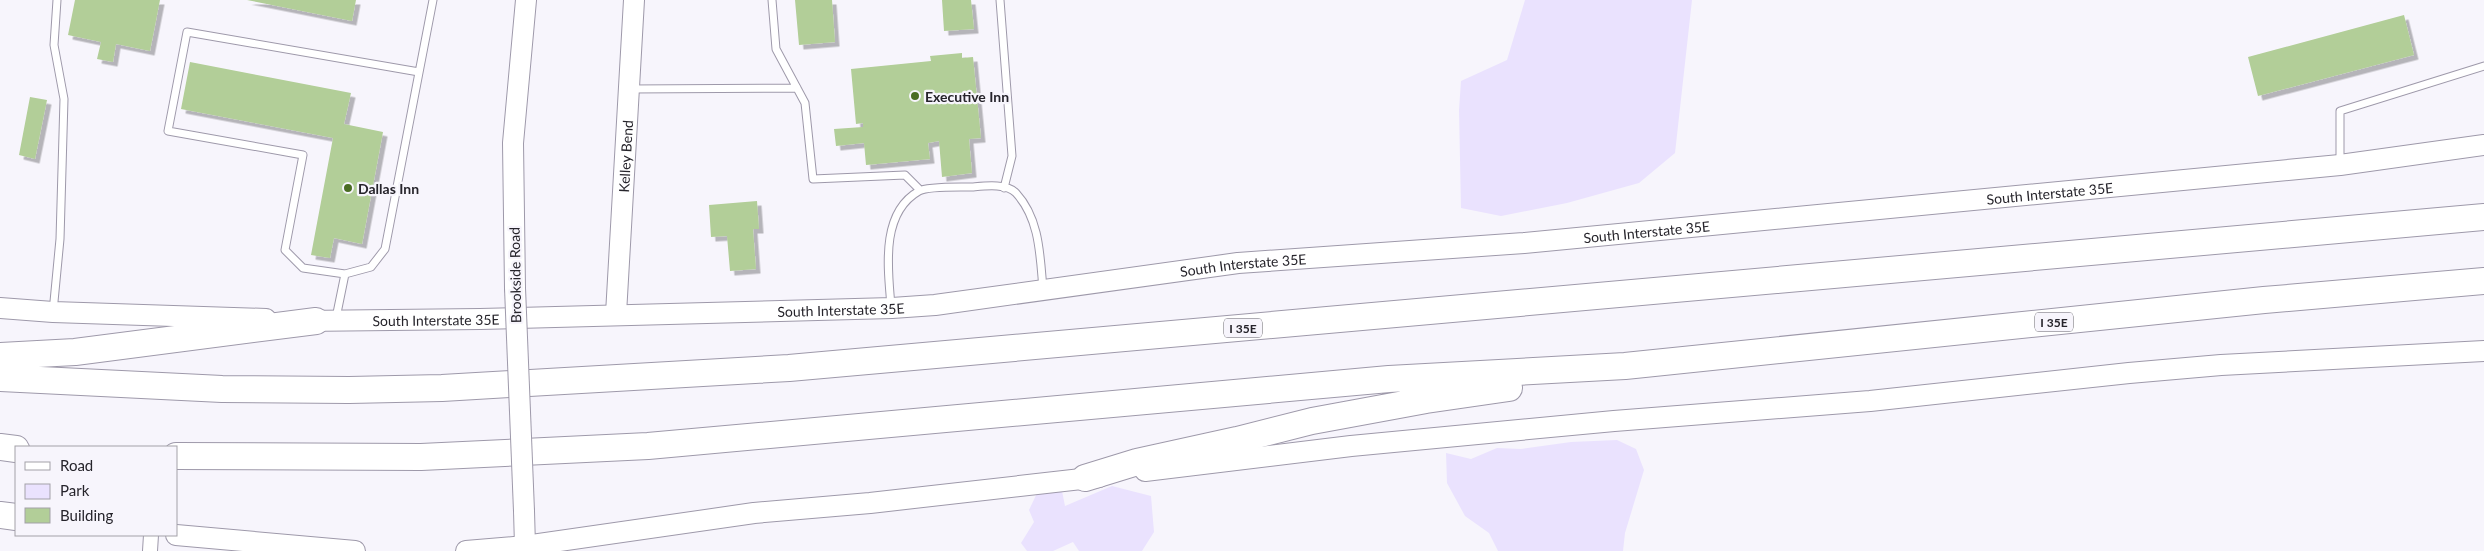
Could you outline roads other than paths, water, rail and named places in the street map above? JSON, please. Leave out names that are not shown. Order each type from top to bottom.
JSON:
[{"type":"highway","name":"I 35E","points":[[0,378],[222,389],[349,390],[442,388],[789,368],[2484,217]]},
{"type":"highway","name":"I 35E","points":[[178,456],[420,457],[648,446],[1389,379],[1625,366],[2264,300],[2484,281]]},
{"type":"highway","points":[[0,356],[66,352],[326,321]]},
{"type":"highway","points":[[1085,478],[1137,462],[1312,421],[1625,366]]},
{"type":"highway","points":[[0,448],[15,449]]},
{"type":"highway","points":[[0,515],[15,517]]},
{"type":"main road","name":"Brookside Road","points":[[525,549],[515,288],[513,143],[526,0]]},
{"type":"main road","name":"Kelley Bend","points":[[616,314],[634,0]]},
{"type":"main road","name":"South Interstate 35E","points":[[0,308],[53,312],[326,321],[892,308],[935,305],[1238,263],[1524,243],[2340,165],[2484,145]]},
{"type":"main road","points":[[466,551],[525,549],[754,513],[870,503],[1351,446],[1624,420],[1879,400],[2221,365],[2484,351]]},
{"type":"main road","points":[[0,527],[15,527]]},
{"type":"main road","points":[[178,535],[355,551]]},
{"type":"street","points":[[150,551],[151,536]]},
{"type":"lane","points":[[53,312],[60,239],[64,108],[54,44],[57,0]]},
{"type":"lane","points":[[419,72],[187,32],[168,131],[303,155],[284,250],[303,268],[345,274],[371,267],[385,249],[433,0]]},
{"type":"lane","points":[[772,0],[776,49],[806,103],[812,179],[905,175],[920,190]]},
{"type":"lane","points":[[1000,0],[1012,156],[1004,188]]},
{"type":"lane","points":[[2340,165],[2340,111],[2484,66]]},
{"type":"lane","points":[[630,89],[797,88]]},
{"type":"lane","points":[[892,308],[888,249],[893,225],[901,205],[920,190],[977,186],[1004,188],[1014,191],[1029,211],[1039,244],[1043,290]]},
{"type":"lane","points":[[326,321],[345,274]]},
{"type":"place","name":"Executive Inn","points":[[915,96]]},
{"type":"place","name":"Dallas Inn","points":[[348,188]]}]
